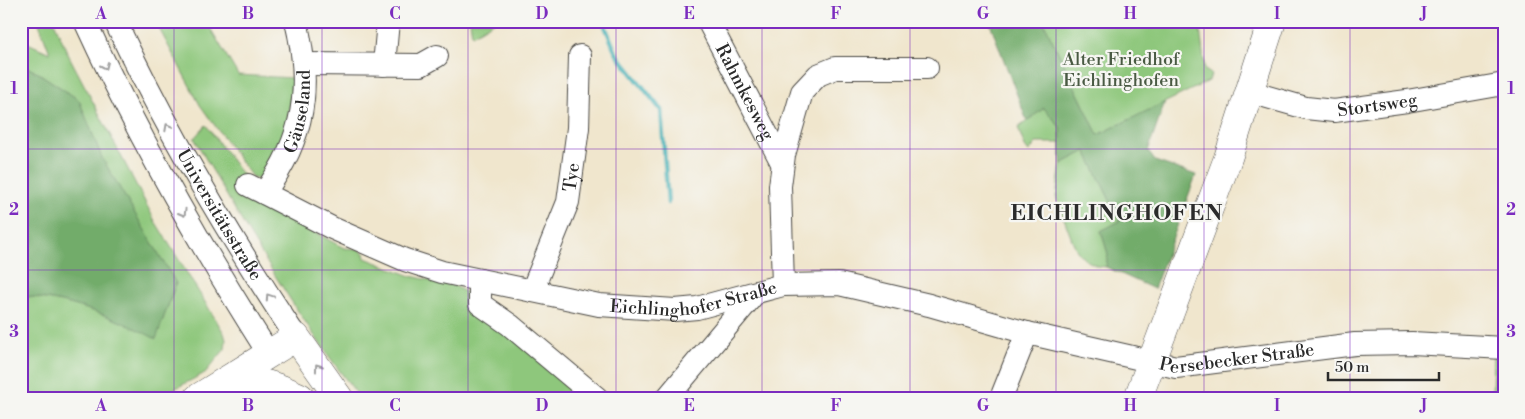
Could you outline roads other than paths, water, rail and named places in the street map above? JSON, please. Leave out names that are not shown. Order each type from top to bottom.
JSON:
[{"type":"main road","points":[[1138,398],[1228,158],[1272,21]]},
{"type":"main road","points":[[199,397],[296,337]]},
{"type":"main road","name":"Universitätsstraße","points":[[296,337],[340,398]]},
{"type":"main road","name":"Universitätsstraße","points":[[269,354],[300,397]]},
{"type":"main road","points":[[199,397],[242,382],[257,381],[270,384],[300,397]]},
{"type":"street","name":"Universitätsstraße","points":[[85,21],[112,80],[159,170],[225,285],[269,354]]},
{"type":"street","name":"Universitätsstraße","points":[[115,21],[138,69],[204,190],[255,276],[296,337]]},
{"type":"street","name":"Gäuseland","points":[[256,189],[287,160],[293,146],[302,109],[304,64],[296,21]]},
{"type":"street","points":[[384,65],[388,21]]},
{"type":"street","name":"Rahmkesweg","points":[[708,21],[782,163]]},
{"type":"street","points":[[304,64],[421,65],[437,56]]},
{"type":"street","name":"Tye","points":[[532,291],[568,202],[578,128],[580,56]]},
{"type":"street","name":"Rahmkesweg","points":[[783,285],[780,186],[782,163],[802,92],[818,75],[834,68],[927,68]]},
{"type":"street","name":"Stortsweg","points":[[1250,92],[1306,108],[1334,110],[1433,97],[1504,84]]},
{"type":"street","name":"Eichlinghofer Straße","points":[[256,189],[332,228],[405,260],[442,272],[599,305],[664,310],[697,308],[783,285],[823,284],[847,286],[1027,333],[1150,362]]},
{"type":"street","points":[[480,280],[480,304],[510,324],[597,398]]},
{"type":"street","points":[[668,398],[755,293]]},
{"type":"street","points":[[1001,398],[1027,333]]},
{"type":"street","name":"Persebecker Straße","points":[[1150,362],[1176,367],[1355,344],[1412,343],[1504,348]]},
{"type":"waterway","points":[[603,21],[616,53],[661,110],[668,203]]},
{"type":"district","name":"EICHLINGHOFEN","points":[[1117,212]]},
{"type":"park label","name":"Alter Friedhof Eichlinghofen","points":[[1121,69]]}]
